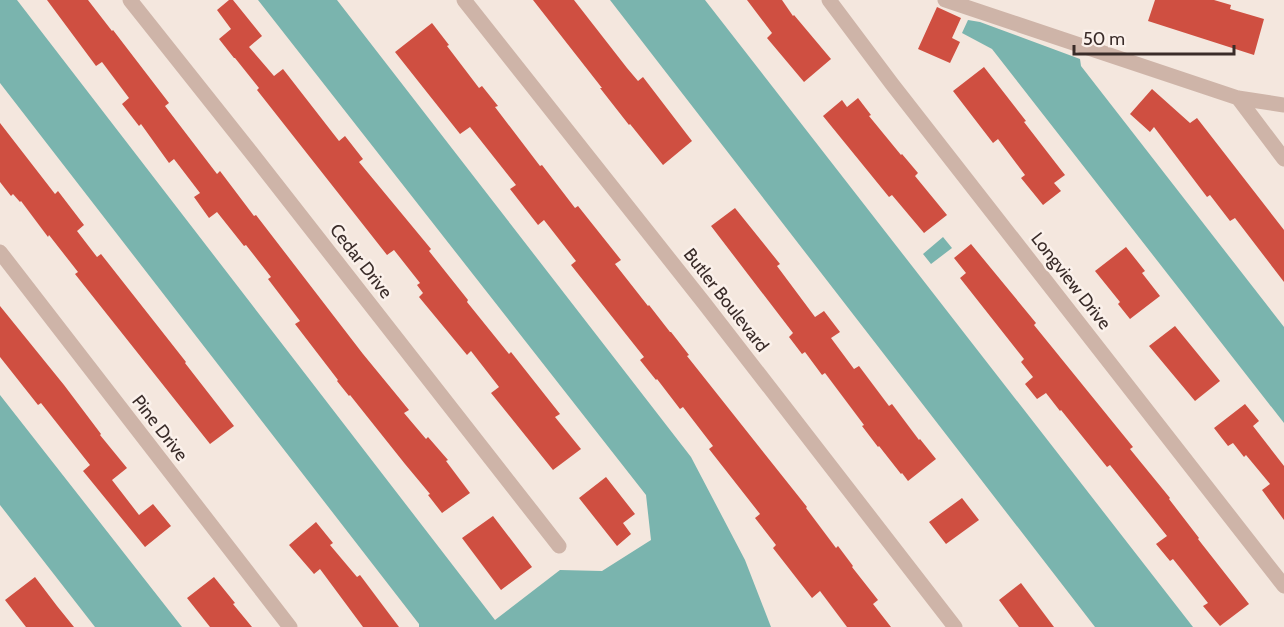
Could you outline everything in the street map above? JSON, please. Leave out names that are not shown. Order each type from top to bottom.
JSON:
[{"type":"street","name":"Cedar Drive","points":[[130,0],[559,546]]},
{"type":"street","name":"Butler Boulevard","points":[[464,0],[955,627]]},
{"type":"street","name":"Longview Drive","points":[[829,0],[1284,586]]},
{"type":"street","points":[[945,0],[1238,98],[1284,105]]},
{"type":"street","points":[[1238,98],[1284,159]]},
{"type":"street","name":"Pine Drive","points":[[0,252],[290,627]]},
{"type":"water","points":[[0,0],[17,0],[495,620],[560,570],[602,571],[651,540],[646,495],[258,0],[337,0],[691,457],[745,560],[771,627],[419,627],[419,624],[0,83]]},
{"type":"water","points":[[610,0],[705,0],[1193,627],[1095,627]]},
{"type":"water","points":[[968,20],[980,22],[1080,59],[1081,66],[1284,327],[1284,423],[992,49],[962,33]]},
{"type":"water","points":[[943,237],[952,248],[931,264],[923,254]]},
{"type":"water","points":[[0,395],[182,627],[95,627],[0,505]]},
{"type":"building","points":[[47,0],[88,0],[169,103],[165,106],[217,174],[220,171],[254,216],[256,215],[409,410],[404,413],[448,460],[446,461],[470,493],[442,513],[428,495],[430,494],[337,381],[295,324],[300,321],[268,279],[271,277],[217,212],[209,218],[194,197],[200,193],[174,159],[169,163],[141,124],[139,126],[122,104],[129,98],[102,62],[96,66]]},
{"type":"building","points":[[229,0],[233,0],[262,36],[249,47],[274,76],[283,69],[339,141],[345,136],[363,159],[359,162],[431,249],[429,251],[468,300],[467,302],[509,354],[511,352],[560,414],[555,417],[581,449],[553,470],[491,393],[499,387],[471,351],[467,355],[419,297],[423,293],[417,285],[420,283],[394,250],[387,255],[219,39],[231,29],[217,10]]},
{"type":"building","points":[[533,0],[574,0],[638,81],[643,77],[692,141],[663,165],[629,125]]},
{"type":"building","points":[[747,0],[782,0],[831,59],[804,82],[767,38],[772,33]]},
{"type":"building","points":[[1155,0],[1214,0],[1231,5],[1230,9],[1264,19],[1254,55],[1148,21]]},
{"type":"building","points":[[937,7],[961,18],[952,38],[960,42],[950,63],[918,49]]},
{"type":"building","points":[[432,23],[479,88],[482,86],[498,106],[495,107],[540,166],[542,165],[575,208],[578,206],[621,260],[615,264],[689,355],[687,356],[807,507],[836,548],[838,546],[878,600],[873,604],[891,627],[847,627],[820,591],[812,598],[773,548],[776,545],[755,518],[760,514],[709,449],[713,446],[683,407],[680,409],[640,360],[644,357],[571,265],[576,261],[544,220],[538,225],[510,189],[516,185],[470,127],[460,134],[395,52]]},
{"type":"building","points":[[984,67],[1065,175],[1054,183],[1061,191],[1043,205],[1021,178],[1025,175],[998,139],[993,143],[953,91]]},
{"type":"building","points":[[1152,89],[1190,123],[1197,118],[1284,230],[1284,282],[1235,218],[1230,221],[1210,195],[1207,197],[1154,127],[1150,132],[1130,114]]},
{"type":"building","points":[[858,98],[871,115],[869,116],[918,173],[915,176],[947,215],[924,233],[892,195],[889,197],[823,116],[842,100],[847,107]]},
{"type":"building","points":[[0,123],[55,194],[58,191],[84,225],[77,231],[97,257],[101,254],[234,426],[210,444],[75,274],[78,272],[49,235],[48,237],[21,201],[13,194],[11,196],[0,182]]},
{"type":"building","points":[[735,208],[780,264],[777,266],[815,317],[824,311],[840,332],[831,338],[854,369],[859,366],[889,406],[892,404],[936,459],[908,481],[878,447],[825,373],[822,375],[805,352],[802,354],[789,337],[793,333],[711,226]]},
{"type":"building","points":[[971,244],[1133,447],[1130,449],[1170,498],[1198,539],[1249,604],[1220,626],[1203,606],[1208,603],[1173,559],[1170,561],[1156,544],[1167,536],[1110,465],[1107,467],[1046,393],[1037,399],[1025,384],[1033,377],[1021,362],[1024,359],[960,278],[966,273],[954,258]]},
{"type":"building","points":[[1126,247],[1145,271],[1142,273],[1160,296],[1130,319],[1118,304],[1120,302],[1095,271]]},
{"type":"building","points":[[0,306],[127,468],[112,480],[139,515],[153,504],[171,526],[145,547],[83,471],[90,465],[41,403],[38,405],[0,357]]},
{"type":"building","points":[[1175,326],[1220,381],[1195,401],[1149,346]]},
{"type":"building","points":[[1245,404],[1259,421],[1253,426],[1284,466],[1284,520],[1262,490],[1270,484],[1246,455],[1244,457],[1233,443],[1228,446],[1214,428]]},
{"type":"building","points":[[606,477],[635,514],[623,523],[631,534],[617,546],[579,498]]},
{"type":"building","points":[[962,498],[979,520],[946,544],[929,522]]},
{"type":"building","points":[[493,516],[532,567],[501,590],[462,538]]},
{"type":"building","points":[[316,522],[333,543],[330,545],[357,577],[360,575],[399,627],[363,627],[320,569],[314,574],[289,545]]},
{"type":"building","points":[[35,577],[74,627],[26,627],[5,600]]},
{"type":"building","points":[[214,577],[252,627],[210,627],[187,598]]},
{"type":"building","points":[[1021,583],[1054,627],[1019,627],[999,600]]}]
